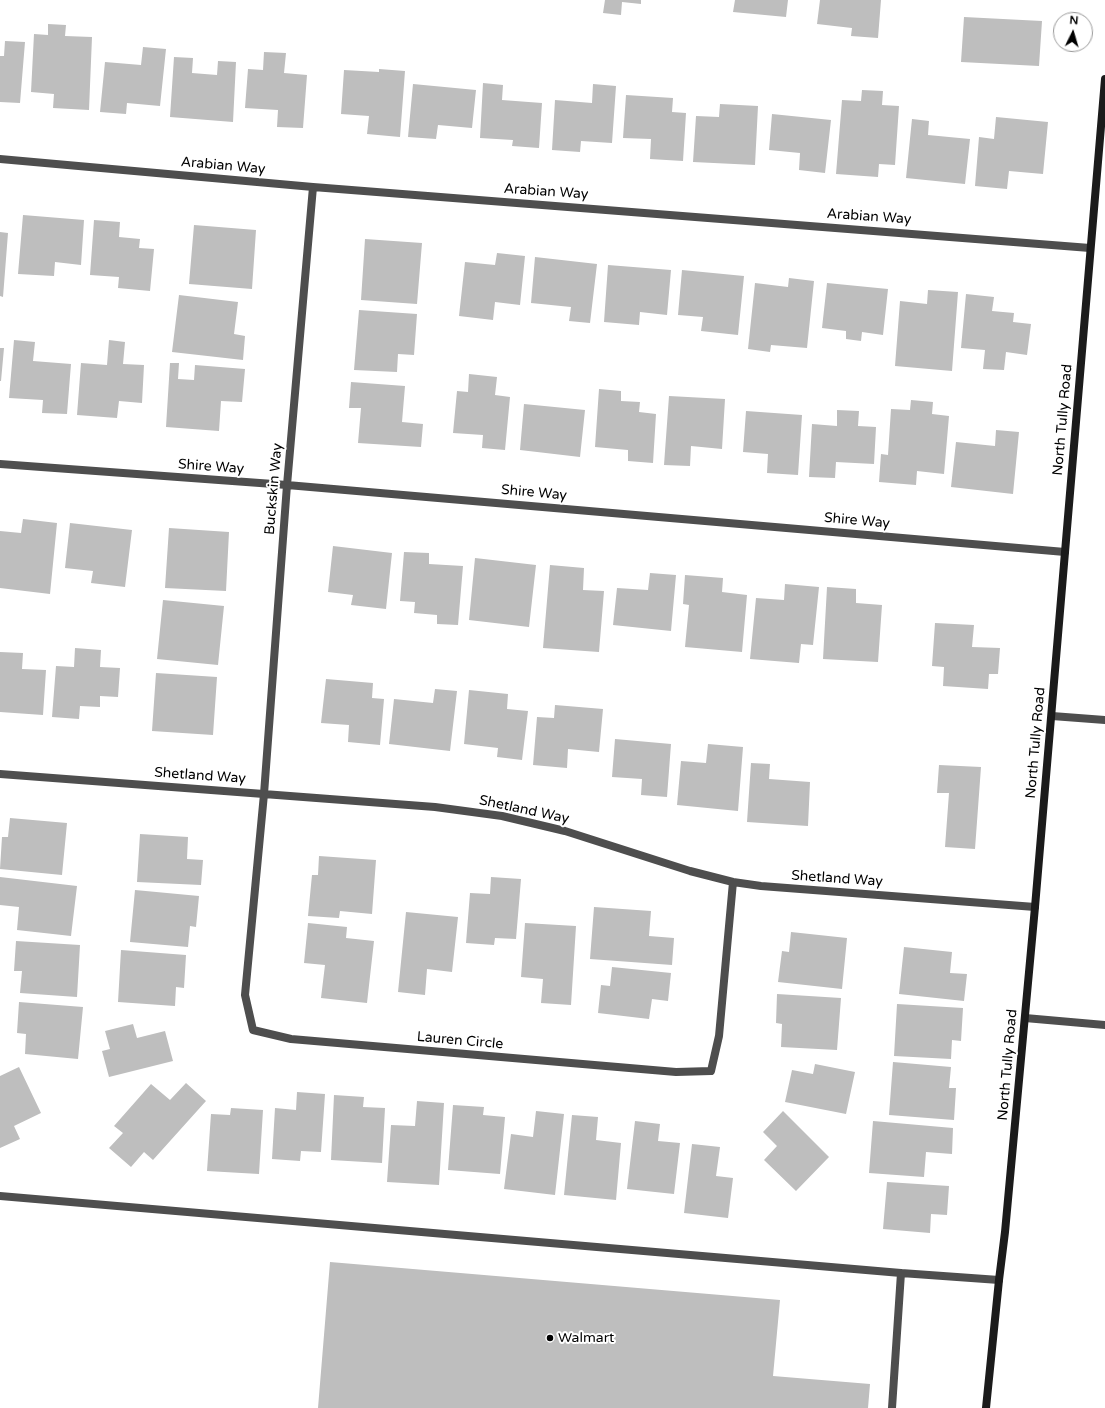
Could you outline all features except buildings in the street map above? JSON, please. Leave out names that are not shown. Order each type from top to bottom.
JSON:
[{"type":"street","name":"North Tully Road","points":[[986,1408],[1005,1232],[1036,907],[1105,79]]},
{"type":"street","name":"Arabian Way","points":[[0,159],[313,186],[1090,248]]},
{"type":"street","name":"Buckskin Way","points":[[264,794],[287,485],[313,186]]},
{"type":"street","name":"Shire Way","points":[[0,464],[287,485],[1065,552]]},
{"type":"street","points":[[1052,716],[1105,720]]},
{"type":"street","name":"Shetland Way","points":[[0,774],[435,807],[502,816],[565,831],[690,871],[733,882],[1036,907]]},
{"type":"street","name":"Lauren Circle","points":[[264,794],[245,995],[253,1030],[291,1039],[676,1072],[711,1071],[719,1036],[733,882]]},
{"type":"street","points":[[1025,1018],[1105,1025]]},
{"type":"street","points":[[0,1196],[901,1273],[999,1280]]},
{"type":"street","points":[[892,1408],[901,1273]]},
{"type":"place","name":"Walmart","points":[[550,1338]]}]
